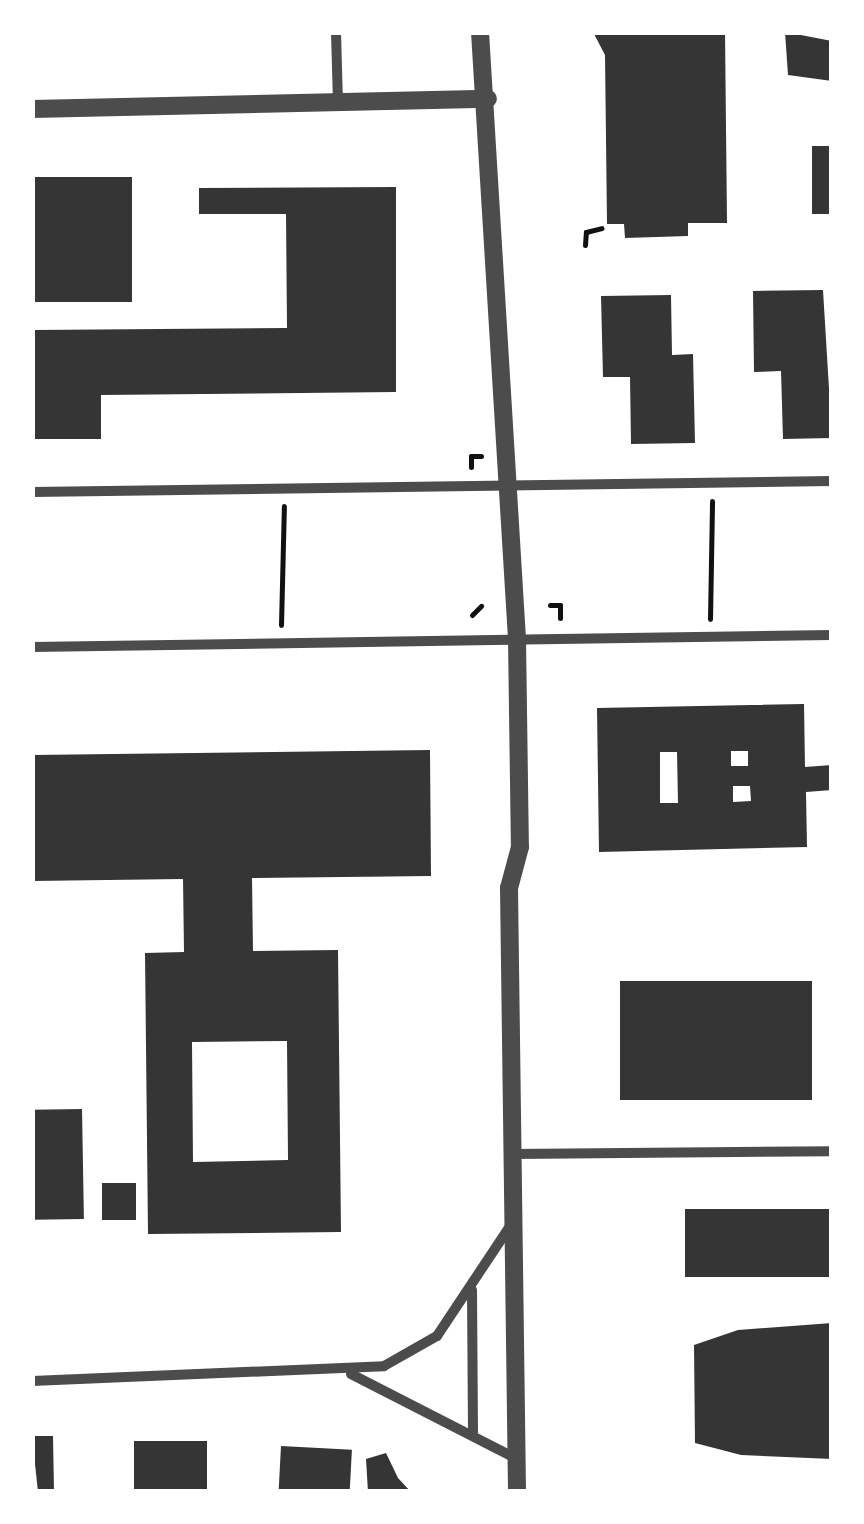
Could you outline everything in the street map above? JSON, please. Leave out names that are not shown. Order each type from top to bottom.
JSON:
[{"type":"street","points":[[336,32],[338,103]]},
{"type":"street","points":[[480,32],[488,100],[517,638],[513,1154],[517,1492]]},
{"type":"street","points":[[32,110],[488,100]]},
{"type":"street","points":[[32,492],[832,481]]},
{"type":"street","points":[[32,647],[832,635]]},
{"type":"street","points":[[513,1154],[832,1151]]},
{"type":"street","points":[[32,1382],[350,1374],[426,1346],[472,1288],[513,1221]]},
{"type":"street","points":[[472,1288],[473,1432]]},
{"type":"street","points":[[350,1374],[473,1432],[517,1459]]},
{"type":"path","points":[[585,244],[586,232],[602,228]]},
{"type":"path","points":[[471,467],[471,456],[481,456]]},
{"type":"path","points":[[710,638],[712,484]]},
{"type":"path","points":[[281,644],[284,488]]},
{"type":"path","points":[[550,605],[560,605],[560,618]]},
{"type":"path","points":[[472,615],[480,606]]},
{"type":"building","points":[[593,32],[725,32],[727,223],[688,223],[688,236],[625,238],[624,224],[607,224],[605,55]]},
{"type":"building","points":[[785,32],[832,41],[832,81],[788,75]]},
{"type":"building","points":[[812,146],[832,146],[832,214],[812,214]]},
{"type":"building","points":[[32,177],[132,177],[132,302],[32,302]]},
{"type":"building","points":[[396,187],[396,392],[101,395],[101,439],[32,439],[32,330],[287,328],[286,214],[199,214],[199,188]]},
{"type":"building","points":[[823,290],[832,438],[783,439],[781,371],[754,372],[753,291]]},
{"type":"building","points":[[671,295],[672,355],[693,354],[695,443],[631,444],[630,377],[603,377],[601,296]]},
{"type":"building","points":[[804,704],[805,767],[832,765],[832,790],[806,792],[807,847],[599,852],[597,708]],"holes":[[[731,751],[748,751],[748,766],[731,766]],[[660,752],[677,752],[678,803],[660,803]],[[733,786],[750,786],[751,801],[733,802]]]},
{"type":"building","points":[[430,750],[431,876],[252,878],[253,951],[338,950],[341,1232],[148,1234],[145,953],[184,952],[183,879],[32,881],[32,755]],"holes":[[[287,1041],[288,1160],[193,1162],[192,1042]]]},
{"type":"building","points":[[620,981],[812,981],[812,1100],[620,1100]]},
{"type":"building","points":[[82,1109],[84,1219],[34,1220],[32,1110]]},
{"type":"building","points":[[102,1183],[136,1183],[136,1220],[102,1220]]},
{"type":"building","points":[[685,1209],[832,1209],[832,1277],[685,1277]]},
{"type":"building","points":[[832,1323],[832,1459],[741,1455],[695,1443],[694,1345],[738,1330]]},
{"type":"building","points":[[32,1436],[53,1436],[54,1492],[38,1492]]},
{"type":"building","points":[[134,1441],[207,1441],[207,1492],[134,1492]]},
{"type":"building","points":[[281,1446],[352,1450],[350,1492],[279,1492]]},
{"type":"building","points":[[386,1453],[398,1478],[411,1492],[368,1492],[366,1459]]}]
